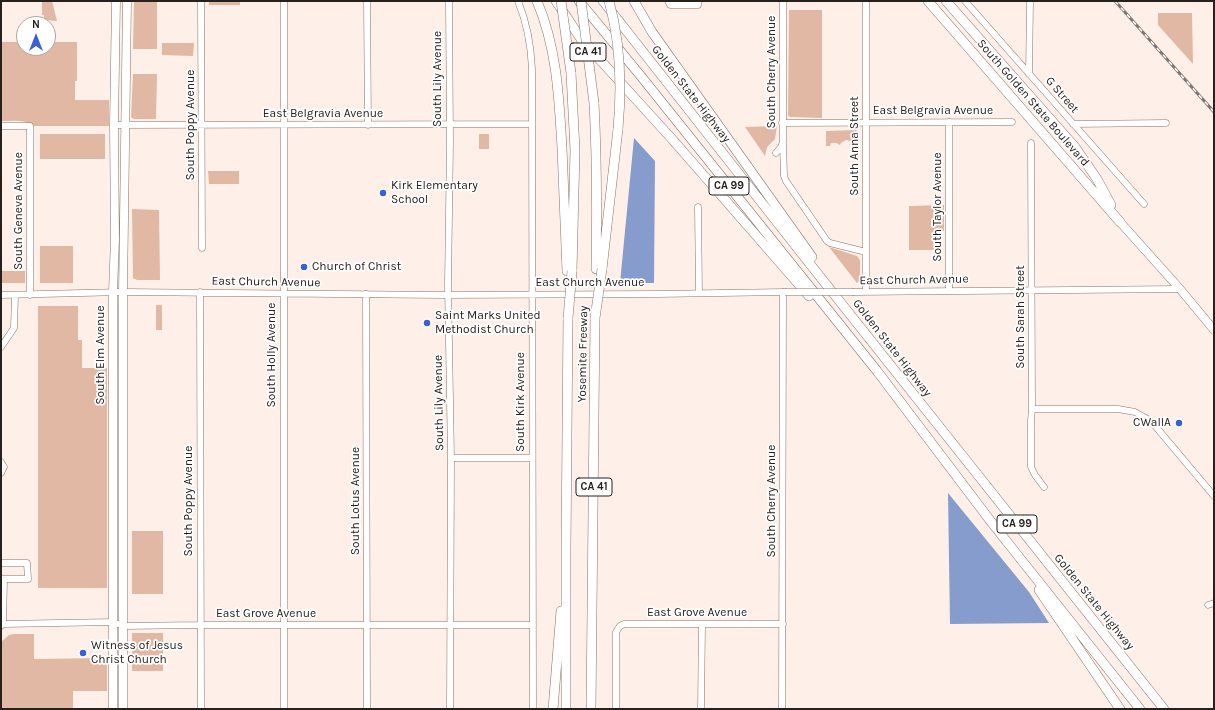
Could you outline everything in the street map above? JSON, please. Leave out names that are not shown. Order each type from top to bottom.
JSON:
[{"type":"highway","points":[[537,1],[550,39],[557,79],[569,271]]},
{"type":"highway","points":[[556,1],[581,39],[877,371]]},
{"type":"highway","name":"Yosemite Freeway","points":[[561,1],[571,73],[575,150],[568,318],[566,709]]},
{"type":"highway","name":"Yosemite Freeway","points":[[580,1],[594,103],[597,145],[599,269],[595,318],[591,709]]},
{"type":"highway","name":"CA 99","points":[[580,1],[877,371],[992,523],[1140,709]]},
{"type":"highway","name":"Golden State Highway","points":[[603,1],[889,364],[1164,709]]},
{"type":"highway","points":[[599,269],[618,129],[620,90],[620,65],[616,31],[609,1]]},
{"type":"highway","points":[[634,1],[652,32],[809,254],[866,328],[889,364]]},
{"type":"highway","name":"South Golden State Boulevard","points":[[928,1],[1120,222]]},
{"type":"highway","name":"South Golden State Boulevard","points":[[946,1],[1075,147],[1097,179],[1120,222]]},
{"type":"highway","points":[[992,523],[1120,709]]},
{"type":"highway","points":[[553,709],[566,548]]},
{"type":"highway","points":[[593,587],[597,709]]},
{"type":"highway","points":[[1145,685],[1168,709]]},
{"type":"main road","name":"South Elm Avenue","points":[[113,709],[112,292],[115,239],[114,125],[116,1]]},
{"type":"main road","name":"South Elm Avenue","points":[[123,709],[123,292],[127,1]]},
{"type":"main road","name":"South Golden State Boulevard","points":[[1120,222],[1180,289],[1214,330]]},
{"type":"street","name":"South Poppy Avenue","points":[[201,1],[202,248]]},
{"type":"street","name":"South Holly Avenue","points":[[284,1],[284,709]]},
{"type":"street","points":[[367,1],[368,125]]},
{"type":"street","name":"South Lily Avenue","points":[[449,1],[449,295],[451,458],[450,709]]},
{"type":"street","name":"South Kirk Avenue","points":[[518,1],[525,22],[531,50],[532,69],[533,709]]},
{"type":"street","points":[[669,3],[698,4],[698,1]]},
{"type":"street","name":"South Cherry Avenue","points":[[783,1],[782,123],[784,176],[827,241],[866,252]]},
{"type":"street","name":"South Anna Street","points":[[866,1],[866,292]]},
{"type":"street","name":"G Street","points":[[965,1],[1144,204]]},
{"type":"street","points":[[1029,74],[1030,1]]},
{"type":"street","name":"South Taylor Avenue","points":[[948,122],[949,291]]},
{"type":"street","name":"East Belgravia Avenue","points":[[782,123],[1012,122]]},
{"type":"street","points":[[1073,124],[1166,123]]},
{"type":"street","name":"East Belgravia Avenue","points":[[114,125],[532,124]]},
{"type":"street","name":"South Geneva Avenue","points":[[1,126],[30,126],[30,295]]},
{"type":"street","name":"South Cherry Avenue","points":[[776,153],[783,142]]},
{"type":"street","name":"South Sarah Street","points":[[1031,143],[1031,467],[1044,487]]},
{"type":"street","points":[[698,207],[699,293]]},
{"type":"street","name":"East Church Avenue","points":[[1,295],[112,292],[449,295],[1180,289]]},
{"type":"street","name":"South Poppy Avenue","points":[[200,292],[201,709]]},
{"type":"street","name":"South Cherry Avenue","points":[[782,709],[784,292]]},
{"type":"street","name":"South Lotus Avenue","points":[[366,294],[367,709]]},
{"type":"street","points":[[1,347],[14,328],[15,295]]},
{"type":"street","points":[[1032,409],[1118,410],[1130,411],[1141,415],[1154,424],[1214,496]]},
{"type":"street","points":[[451,458],[532,458]]},
{"type":"street","points":[[1,462],[4,467],[1,473]]},
{"type":"street","points":[[1,563],[27,563],[28,579],[2,579],[2,625]]},
{"type":"street","name":"East Grove Avenue","points":[[2,625],[113,622],[123,626],[533,625]]},
{"type":"street","name":"East Grove Avenue","points":[[616,709],[616,632],[620,626],[624,624],[783,624]]},
{"type":"street","points":[[701,709],[702,624]]},
{"type":"shaded area","points":[[42,1],[52,1],[56,16],[42,15]]},
{"type":"shaded area","points":[[134,1],[157,1],[157,49],[133,49]]},
{"type":"shaded area","points":[[209,1],[240,1],[240,5],[209,5]]},
{"type":"shaded area","points":[[789,10],[822,10],[822,118],[788,116]]},
{"type":"shaded area","points":[[1158,13],[1192,13],[1193,64],[1158,25]]},
{"type":"shaded area","points":[[1,42],[16,42],[16,56],[56,56],[56,42],[77,42],[77,81],[75,81],[75,100],[109,100],[109,126],[34,126],[23,121],[1,121]]},
{"type":"shaded area","points":[[162,43],[194,43],[193,56],[162,55]]},
{"type":"shaded area","points":[[133,74],[157,74],[156,119],[134,119],[131,117]]},
{"type":"shaded area","points":[[777,126],[775,139],[767,147],[765,156],[745,127]]},
{"type":"shaded area","points":[[857,130],[857,145],[849,145],[850,141],[846,140],[840,145],[831,143],[830,146],[826,146],[826,131]]},
{"type":"shaded area","points":[[40,134],[105,134],[105,159],[40,159]]},
{"type":"shaded area","points":[[479,134],[489,134],[489,149],[479,149]]},
{"type":"shaded area","points":[[208,171],[239,171],[239,184],[209,184]]},
{"type":"shaded area","points":[[944,205],[944,231],[941,231],[941,250],[909,250],[909,206]]},
{"type":"shaded area","points":[[132,209],[159,210],[160,280],[137,280],[133,278]]},
{"type":"shaded area","points":[[40,246],[73,246],[73,283],[40,283]]},
{"type":"shaded area","points":[[829,247],[857,256],[860,260],[860,280],[857,283]]},
{"type":"shaded area","points":[[1,271],[25,271],[25,283],[1,283]]},
{"type":"shaded area","points":[[156,305],[162,305],[162,330],[156,330]]},
{"type":"shaded area","points":[[38,306],[78,306],[78,340],[82,340],[82,368],[107,368],[107,588],[38,588]]},
{"type":"shaded area","points":[[132,531],[163,531],[163,594],[132,594]]},
{"type":"shaded area","points":[[132,633],[163,633],[163,671],[132,671]]},
{"type":"shaded area","points":[[34,634],[34,659],[107,658],[107,691],[73,691],[73,709],[1,709],[1,642],[9,635]]},
{"type":"water","points":[[634,138],[655,161],[654,283],[620,283]]},
{"type":"water","points":[[948,493],[1029,592],[1049,623],[950,624]]},
{"type":"railway","points":[[1115,1],[1214,112]]},
{"type":"place","name":"Kirk Elementary School","points":[[383,193]]},
{"type":"place","name":"Church of Christ","points":[[304,267]]},
{"type":"place","name":"Saint Marks United Methodist Church","points":[[427,323]]},
{"type":"place","name":"CWallA","points":[[1179,423]]},
{"type":"place","name":"Witness of Jesus Christ Church","points":[[83,653]]}]
